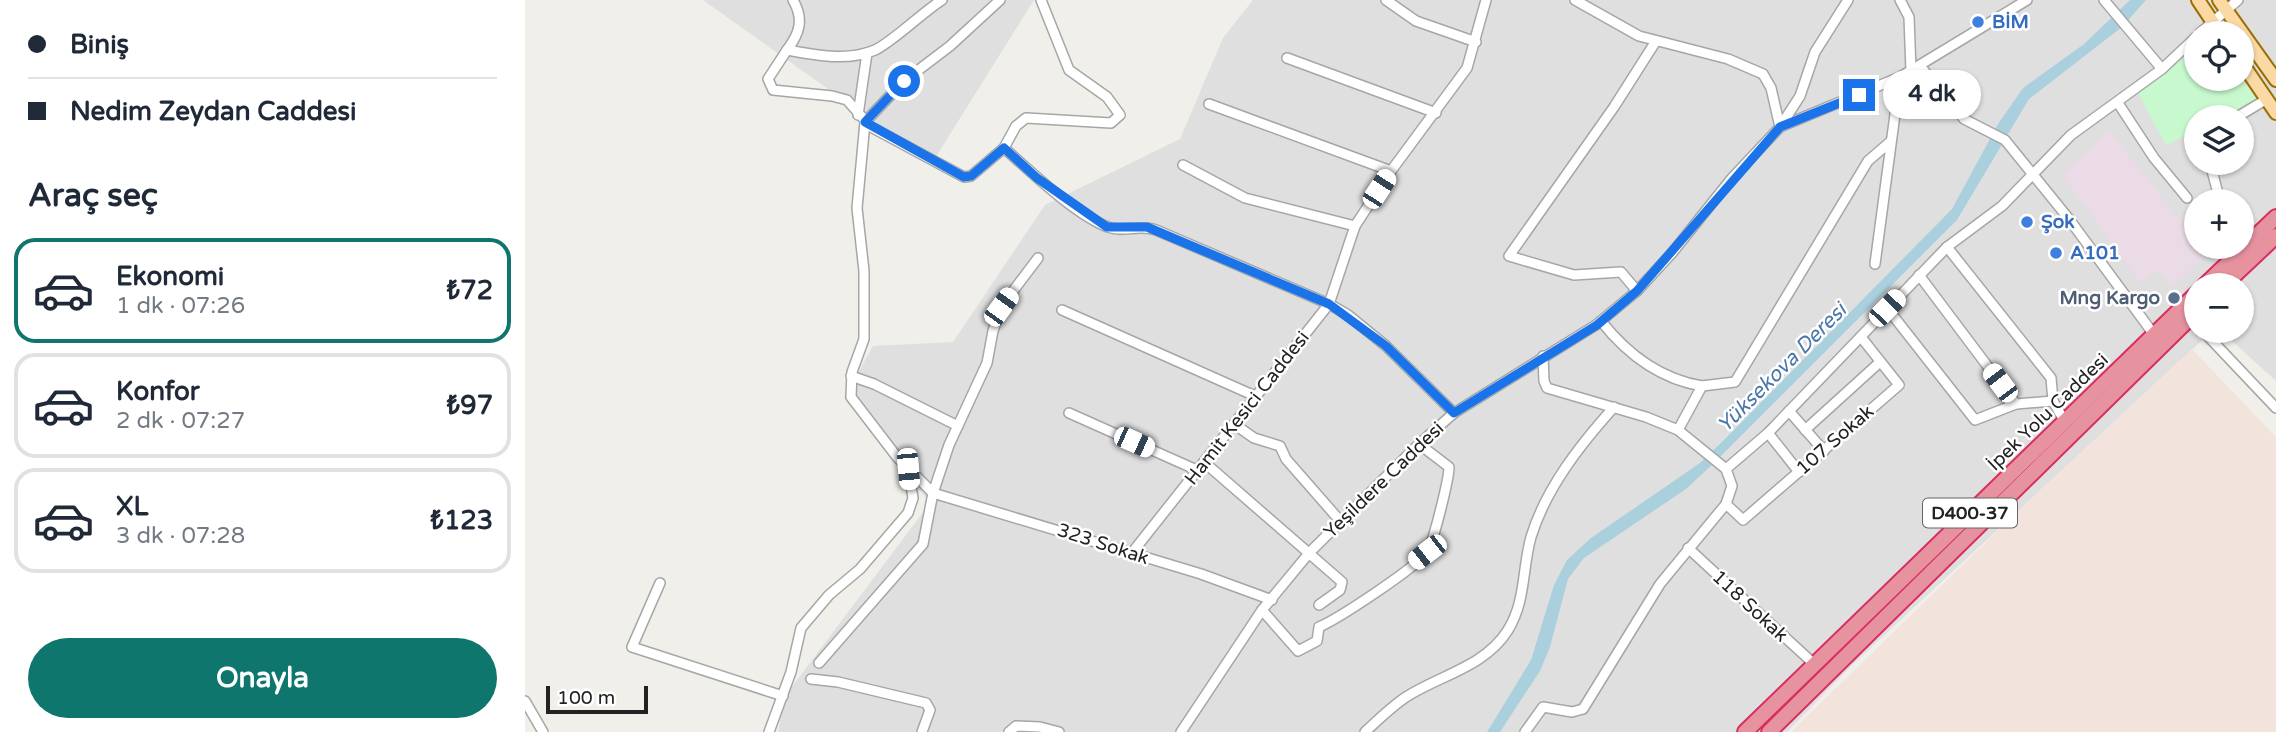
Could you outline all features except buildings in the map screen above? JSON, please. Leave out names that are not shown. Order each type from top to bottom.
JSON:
[{"type":"highway","points":[[2254,234],[2276,217]]},
{"type":"highway","points":[[2237,273],[2276,236]]},
{"type":"highway","points":[[2215,273],[2226,259]]},
{"type":"highway","name":"İpek Yolu Caddesi","points":[[1745,732],[1812,663],[2184,306]]},
{"type":"highway","name":"İpek Yolu Caddesi","points":[[1769,732],[2184,328]]},
{"type":"main road","points":[[2198,0],[2212,21]]},
{"type":"main road","points":[[2223,7],[2276,80]]},
{"type":"main road","points":[[2254,80],[2276,113]]},
{"type":"street","points":[[793,0],[800,22],[797,37],[768,79],[769,87],[779,91],[847,100],[861,118],[964,177],[971,176],[1004,148],[1016,126],[1026,118],[1111,123],[1120,115],[1107,97],[1069,70],[1041,0]]},
{"type":"street","points":[[787,50],[829,57],[867,53],[878,49],[942,0]]},
{"type":"street","points":[[861,118],[950,46],[1000,0]]},
{"type":"street","points":[[1386,0],[1416,21],[1476,42]]},
{"type":"street","name":"Hamit Kesici Caddesi","points":[[1131,554],[1329,304],[1355,226],[1391,171],[1461,79],[1476,42],[1486,0]]},
{"type":"street","points":[[1575,0],[1617,26],[1656,41],[1728,59],[1763,74],[1771,88],[1780,127],[1900,77],[2027,0]]},
{"type":"street","points":[[1900,0],[1909,18],[1911,71]]},
{"type":"street","points":[[2104,0],[2133,38],[2162,69]]},
{"type":"street","points":[[2223,7],[2238,0]]},
{"type":"street","name":"Yeşildere Caddesi","points":[[1181,732],[1262,610],[1310,552],[1419,444],[1454,413],[1601,321],[1637,291],[1780,127],[1800,96],[1815,51],[1845,1]]},
{"type":"street","points":[[1637,291],[1621,272],[1574,275],[1509,256],[1614,107],[1656,41]]},
{"type":"street","points":[[1723,467],[1768,433],[1947,247],[2002,206],[2071,135],[2162,69],[2184,48]]},
{"type":"street","points":[[867,53],[857,208],[864,271],[864,339],[851,376],[851,397],[908,469],[933,493]]},
{"type":"street","points":[[1287,58],[1436,113]]},
{"type":"street","points":[[1920,66],[1964,119],[2005,140],[2077,229],[2155,336]]},
{"type":"street","points":[[1875,264],[1900,77]]},
{"type":"street","points":[[2254,107],[2267,99]]},
{"type":"street","points":[[2117,103],[2154,158],[2184,194]]},
{"type":"street","points":[[1209,104],[1391,171]]},
{"type":"street","points":[[1601,321],[1614,338],[1663,375],[1702,386],[1735,382],[1868,161],[1890,142]]},
{"type":"street","points":[[1004,148],[1037,178],[1107,227],[1147,227],[1329,304],[1386,346],[1454,413]]},
{"type":"street","points":[[1868,161],[1887,166]]},
{"type":"street","points":[[1182,165],[1245,198],[1355,226]]},
{"type":"street","points":[[1947,247],[2051,378],[2053,401],[2065,422]]},
{"type":"street","points":[[819,663],[923,544],[933,493],[958,426],[988,363],[1001,307],[1038,257]]},
{"type":"street","points":[[1919,275],[2016,404]]},
{"type":"street","points":[[1887,308],[1975,420],[2016,404],[2053,401]]},
{"type":"street","points":[[1062,310],[1255,396]]},
{"type":"street","name":"107 Sokak","points":[[1726,504],[1743,520],[1899,386],[1861,337]]},
{"type":"street","points":[[2214,343],[2276,408]]},
{"type":"street","points":[[1529,731],[1543,707],[1576,712],[1583,709],[1660,584],[1726,504],[1732,486],[1723,467],[1678,430],[1614,407],[1547,388],[1544,381],[1543,356]]},
{"type":"street","points":[[1805,430],[1879,362]]},
{"type":"street","points":[[851,376],[874,384],[958,426]]},
{"type":"street","points":[[1678,430],[1702,386]]},
{"type":"street","points":[[1365,732],[1407,696],[1483,657],[1507,631],[1521,606],[1531,539],[1545,500],[1589,434],[1614,407]]},
{"type":"street","points":[[1789,411],[1824,450]]},
{"type":"street","points":[[1069,413],[1202,466],[1310,552],[1342,582],[1340,590],[1319,605]]},
{"type":"street","points":[[1234,424],[1254,438],[1280,446],[1286,459],[1342,523]]},
{"type":"street","points":[[1768,433],[1799,472]]},
{"type":"street","points":[[1262,610],[1298,651],[1317,641],[1319,627],[1376,592],[1427,552],[1448,486],[1449,467],[1419,444]]},
{"type":"street","points":[[769,732],[783,696],[801,628],[829,595],[860,569],[908,513],[913,498],[908,469]]},
{"type":"street","name":"323 Sokak","points":[[933,493],[1201,574],[1272,600]]},
{"type":"street","name":"118 Sokak","points":[[1688,548],[1812,663]]},
{"type":"street","points":[[660,583],[632,647],[783,696]]},
{"type":"street","points":[[811,679],[838,682],[926,703],[930,710],[922,732]]},
{"type":"street","points":[[525,701],[543,732]]},
{"type":"street","points":[[1009,732],[1016,726],[1040,727],[1059,732]]},
{"type":"shaded area","points":[[703,0],[1034,0],[932,163]]},
{"type":"shaded area","points":[[1253,0],[2276,0],[2276,381],[2234,343],[2254,343],[2254,273],[2184,273],[2184,343],[2199,343],[1852,665],[1787,732],[778,732],[785,696],[930,503],[844,398],[873,346],[953,342],[1045,205],[1180,139],[1223,38]]},
{"type":"shaded area","points":[[2110,131],[2184,226],[2184,259],[2200,259],[2172,287],[2158,270],[2141,283],[2062,175]]},
{"type":"shaded area","points":[[2192,349],[2276,437],[2276,732],[1791,732],[2016,513]]},
{"type":"green space","points":[[2184,58],[2184,91],[2251,91],[2258,100],[2248,105],[2184,105],[2184,136],[2166,145],[2138,93]]},
{"type":"water","points":[[2130,0],[2146,0],[2122,27],[2029,99],[1957,220],[1686,489],[1584,558],[1568,579],[1550,647],[1540,671],[1500,732],[1487,732],[1531,660],[1554,585],[1567,560],[1591,538],[1700,463],[1724,440],[1952,209],[1998,124],[2023,88],[2084,44]]},
{"type":"place","name":"BİM","points":[[1978,22]]},
{"type":"place","name":"Şok","points":[[2027,222]]},
{"type":"place","name":"A101","points":[[2056,253]]},
{"type":"place","name":"Mng Kargo","points":[[2174,298]]},
{"type":"route","points":[[904,81],[865,122],[871,127],[964,177],[971,176],[1004,148],[1037,178],[1107,227],[1147,227],[1329,304],[1348,315],[1386,346],[1454,413],[1597,325],[1637,291],[1672,253],[1732,178],[1780,127],[1859,95]]},
{"type":"water label","name":"Yüksekova Deresi","points":[[1782,368]]}]
